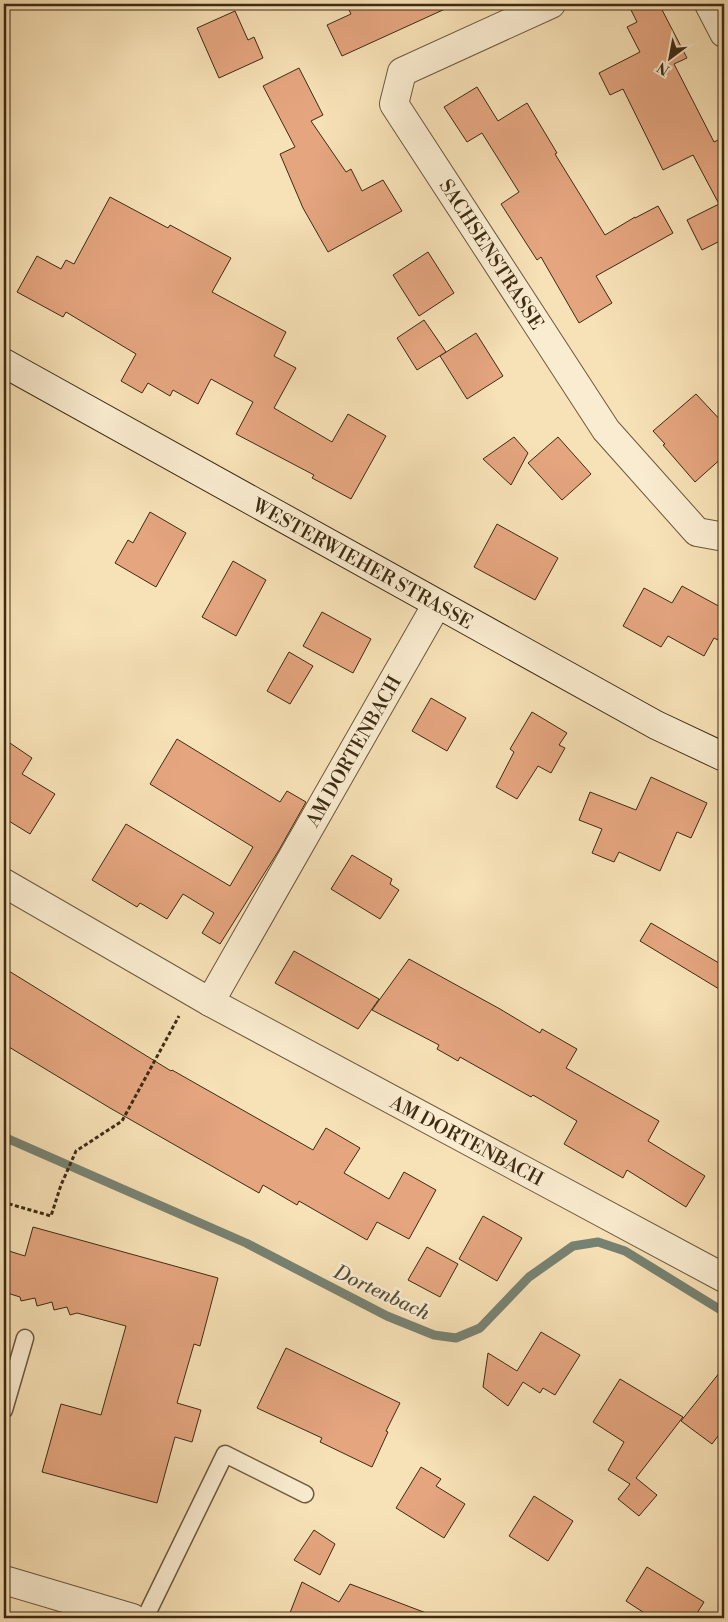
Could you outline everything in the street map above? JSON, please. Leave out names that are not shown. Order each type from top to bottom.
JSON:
[{"type":"street","name":"SACHSENSTRASSE","points":[[551,4],[402,72],[394,104],[606,430],[697,532],[724,535]]},
{"type":"street","name":"WESTERWIEHER STRASSE","points":[[4,363],[656,725],[724,757]]},
{"type":"street","name":"AM DORTENBACH","points":[[201,997],[437,604]]},
{"type":"street","name":"AM DORTENBACH","points":[[4,883],[201,997],[724,1278]]},
{"type":"street","points":[[4,1580],[132,1618]]},
{"type":"lane","points":[[4,1410],[25,1338]]},
{"type":"lane","points":[[146,1618],[225,1454],[305,1494]]},
{"type":"path","points":[[4,1213],[6,1203],[51,1216],[61,1185],[76,1151],[122,1121],[201,997]]},
{"type":"building","points":[[346,4],[456,4],[342,56],[327,25],[351,14]]},
{"type":"building","points":[[628,4],[659,4],[687,58],[674,64],[714,142],[724,137],[724,239],[702,250],[687,220],[719,204],[693,155],[663,170],[623,89],[610,95],[599,73],[640,52],[627,27],[637,22]]},
{"type":"building","points":[[235,11],[248,40],[254,37],[263,58],[219,78],[197,28]]},
{"type":"building","points":[[299,68],[323,115],[311,121],[346,172],[351,169],[362,191],[383,180],[402,211],[328,252],[303,208],[280,154],[295,147],[263,86]]},
{"type":"building","points":[[477,87],[498,121],[527,103],[557,153],[555,154],[605,235],[658,206],[673,233],[596,276],[612,303],[579,323],[541,257],[537,260],[501,204],[519,192],[482,133],[467,142],[444,107]]},
{"type":"building","points":[[110,197],[168,228],[170,225],[231,258],[212,292],[286,332],[274,356],[296,368],[274,408],[332,442],[348,414],[386,436],[351,499],[312,478],[314,475],[236,434],[253,402],[211,379],[198,404],[173,390],[170,396],[148,383],[142,393],[121,381],[136,354],[66,312],[63,317],[17,292],[37,256],[61,269],[66,260],[74,264]]},
{"type":"building","points":[[428,252],[454,293],[419,316],[393,275]]},
{"type":"building","points":[[424,320],[446,352],[417,370],[397,338]]},
{"type":"building","points":[[476,333],[503,376],[467,399],[440,356]]},
{"type":"building","points":[[696,394],[724,424],[724,456],[695,482],[653,431]]},
{"type":"building","points":[[514,437],[528,453],[511,485],[483,459]]},
{"type":"building","points":[[558,437],[591,474],[562,500],[528,463]]},
{"type":"building","points":[[150,512],[186,533],[156,587],[115,563],[128,540],[133,543]]},
{"type":"building","points":[[497,524],[558,558],[535,600],[474,567]]},
{"type":"building","points":[[233,561],[266,580],[236,636],[202,617]]},
{"type":"building","points":[[682,586],[724,609],[724,643],[714,638],[704,656],[668,636],[661,647],[623,626],[644,588],[672,603]]},
{"type":"building","points":[[322,612],[371,639],[353,673],[303,646]]},
{"type":"building","points":[[289,652],[313,666],[290,704],[267,691]]},
{"type":"building","points":[[431,698],[466,718],[447,751],[412,731]]},
{"type":"building","points":[[532,712],[567,733],[559,745],[565,748],[551,773],[538,766],[517,799],[496,787],[514,752],[510,749]]},
{"type":"building","points":[[4,739],[32,758],[22,774],[55,794],[30,834],[4,818]]},
{"type":"building","points":[[177,739],[280,802],[287,791],[306,802],[279,850],[220,944],[202,933],[214,913],[183,894],[167,919],[140,903],[137,907],[92,880],[126,824],[230,886],[253,847],[150,784]]},
{"type":"building","points":[[651,777],[707,803],[691,838],[677,832],[660,871],[619,852],[614,862],[592,853],[602,829],[579,820],[590,792],[636,810]]},
{"type":"building","points":[[352,855],[392,879],[390,884],[399,890],[380,919],[331,889]]},
{"type":"building","points":[[651,923],[724,966],[724,992],[640,941]]},
{"type":"building","points":[[294,951],[379,999],[358,1029],[275,983]]},
{"type":"building","points":[[409,959],[540,1033],[542,1029],[577,1049],[566,1068],[659,1121],[648,1141],[705,1176],[686,1207],[627,1170],[623,1178],[564,1144],[577,1121],[533,1095],[531,1097],[460,1057],[458,1061],[437,1049],[439,1045],[372,1010]]},
{"type":"building","points":[[4,968],[171,1071],[313,1150],[326,1128],[360,1148],[344,1173],[389,1199],[404,1172],[436,1190],[409,1239],[377,1222],[367,1240],[299,1201],[297,1205],[263,1185],[259,1193],[110,1108],[4,1044]]},
{"type":"building","points":[[483,1216],[522,1238],[497,1281],[459,1259]]},
{"type":"building","points":[[33,1227],[218,1278],[200,1346],[194,1344],[177,1403],[201,1410],[192,1442],[175,1437],[157,1503],[42,1472],[61,1404],[101,1415],[126,1326],[77,1313],[70,1315],[67,1307],[54,1310],[52,1302],[37,1306],[35,1298],[21,1301],[20,1297],[4,1292],[4,1272],[9,1251],[25,1256]]},
{"type":"building","points":[[427,1247],[458,1264],[440,1297],[408,1280]]},
{"type":"building","points":[[541,1332],[580,1355],[555,1395],[543,1388],[540,1393],[523,1382],[508,1406],[483,1387],[488,1353],[517,1371]]},
{"type":"building","points":[[286,1348],[400,1403],[386,1431],[388,1432],[372,1467],[320,1442],[322,1438],[257,1408]]},
{"type":"building","points":[[724,1367],[724,1428],[712,1444],[681,1421]]},
{"type":"building","points":[[620,1379],[683,1417],[636,1478],[657,1495],[639,1516],[618,1499],[630,1484],[608,1470],[624,1442],[593,1422]]},
{"type":"building","points":[[421,1467],[441,1479],[436,1486],[465,1504],[444,1538],[396,1508]]},
{"type":"building","points":[[534,1496],[573,1521],[548,1561],[509,1536]]},
{"type":"building","points":[[314,1530],[335,1544],[320,1575],[294,1560]]},
{"type":"building","points":[[647,1567],[704,1602],[694,1618],[652,1618],[626,1601]]},
{"type":"building","points":[[302,1582],[339,1602],[350,1584],[434,1616],[434,1618],[288,1618]]},
{"type":"waterway","name":"Dortenbach","points":[[4,1137],[246,1243],[387,1316],[434,1335],[456,1338],[480,1328],[529,1277],[573,1246],[598,1242],[625,1251],[724,1312]]}]
